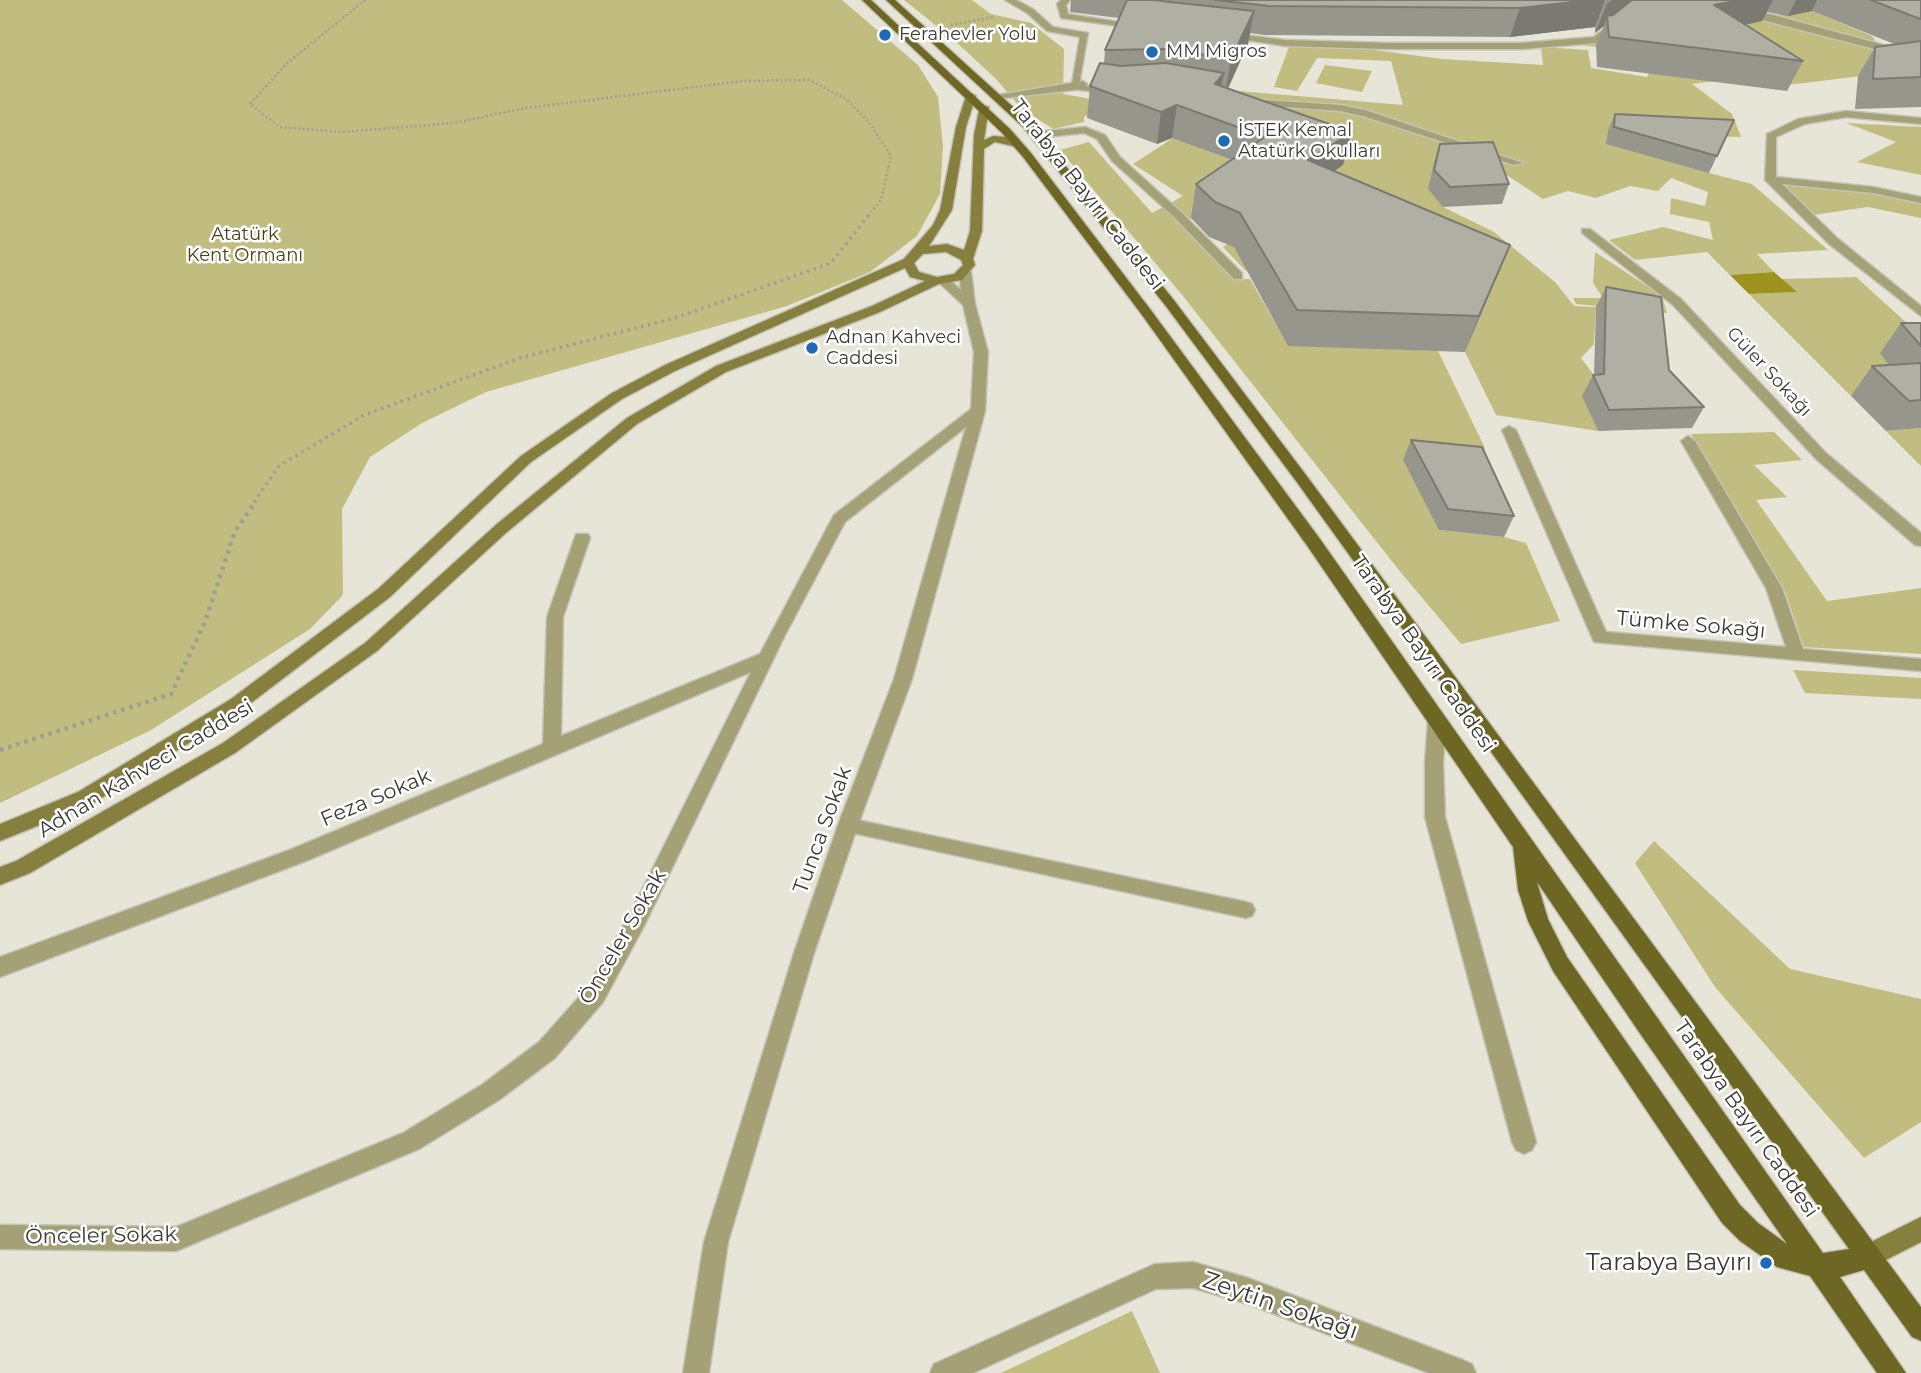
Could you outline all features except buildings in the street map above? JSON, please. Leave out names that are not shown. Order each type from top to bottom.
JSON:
[{"type":"main road","name":"Tarabya Bayırı Caddesi","points":[[866,0],[986,98],[1036,135],[1168,302],[1301,478],[1921,1328]]},
{"type":"main road","name":"Tarabya Bayırı Caddesi","points":[[890,0],[923,30],[986,98],[1017,144],[1245,447],[1893,1373]]},
{"type":"main road","points":[[966,265],[976,232],[979,148],[986,98]]},
{"type":"main road","points":[[939,280],[914,274],[914,257],[938,226],[946,210],[961,127],[986,98]]},
{"type":"main road","points":[[979,148],[993,139],[1017,144]]},
{"type":"main road","points":[[914,257],[947,248],[962,254],[966,265]]},
{"type":"main road","name":"Adnan Kahveci Caddesi","points":[[0,833],[85,798],[237,704],[384,593],[526,459],[617,396],[670,368],[914,257]]},
{"type":"main road","name":"Adnan Kahveci Caddesi","points":[[0,876],[23,867],[229,748],[371,647],[502,528],[632,421],[721,369],[876,309],[939,280],[958,277],[966,265]]},
{"type":"main road","points":[[1523,844],[1528,890],[1538,921],[1560,964],[1731,1214],[1766,1245],[1786,1258],[1818,1266],[1841,1264],[1870,1256],[1921,1229]]},
{"type":"street","points":[[1009,0],[1033,14],[1049,29],[1085,35],[1078,85],[1129,92]]},
{"type":"street","points":[[1222,36],[1285,43],[1387,46],[1522,46],[1597,40],[1627,15],[1654,0]]},
{"type":"street","points":[[1033,14],[1063,2],[1064,16],[1145,27]]},
{"type":"street","points":[[1732,11],[1770,17],[1921,58]]},
{"type":"street","points":[[1239,101],[1340,108],[1365,113],[1518,163]]},
{"type":"street","points":[[1921,121],[1846,114],[1802,121],[1772,136],[1771,180],[1833,241],[1921,312]]},
{"type":"street","points":[[1036,135],[1085,130],[1101,137],[1116,159],[1178,215],[1238,276]]},
{"type":"street","points":[[1771,180],[1873,190],[1921,200]]},
{"type":"street","name":"Güler Sokağı","points":[[1586,231],[1677,302],[1821,456],[1921,541]]},
{"type":"street","name":"Tunca Sokak","points":[[696,1373],[716,1242],[804,953],[848,825],[903,679],[978,411],[981,352],[969,304],[966,265]]},
{"type":"street","points":[[939,280],[969,304]]},
{"type":"street","name":"Önceler Sokak","points":[[0,1237],[176,1239],[411,1141],[500,1085],[547,1050],[595,995],[702,792],[765,658],[839,519],[978,411]]},
{"type":"street","name":"Tümke Sokağı","points":[[1509,430],[1600,638],[1921,665]]},
{"type":"street","points":[[1688,441],[1774,588],[1797,655]]},
{"type":"street","points":[[552,749],[555,617],[582,538]]},
{"type":"street","name":"Feza Sokak","points":[[0,968],[299,855],[765,658]]},
{"type":"street","points":[[1437,720],[1434,763],[1435,817],[1524,1142]]},
{"type":"street","name":"Zeytin Sokağı","points":[[943,1373],[1155,1277],[1193,1275],[1248,1291],[1463,1373]]},
{"type":"lane","points":[[986,98],[1078,85]]},
{"type":"lane","points":[[848,825],[1247,910]]},
{"type":"path","points":[[0,750],[171,694],[205,622],[234,531],[279,466],[364,415],[520,358],[675,318],[831,263],[881,200],[891,156],[869,122],[846,99],[809,80],[743,81],[526,108],[454,122],[341,132],[280,127],[250,104],[285,65],[365,0]]},
{"type":"path","points":[[923,30],[1033,14]]},
{"type":"green space","name":"Atatürk Kent Ormanı","points":[[0,0],[842,0],[918,65],[938,97],[943,146],[940,194],[917,236],[870,272],[787,306],[486,392],[422,423],[370,457],[342,509],[343,595],[310,629],[151,730],[0,803]]},
{"type":"green space","points":[[904,0],[972,0],[991,14],[1031,23],[1064,49],[1063,94],[1102,101],[1105,105],[1084,117],[1084,122],[1053,129],[1021,108],[996,79],[954,40]]},
{"type":"green space","points":[[1805,8],[1872,36],[1885,54],[1870,75],[1779,86],[1763,75],[1692,84],[1732,114],[1741,137],[1714,136],[1709,173],[1752,184],[1828,250],[1757,254],[1774,272],[1730,275],[1707,252],[1635,260],[1609,240],[1663,227],[1713,240],[1709,222],[1670,214],[1671,198],[1705,206],[1708,192],[1671,178],[1658,191],[1630,186],[1596,198],[1568,191],[1543,199],[1487,162],[1443,207],[1494,232],[1556,283],[1574,306],[1596,307],[1594,344],[1581,358],[1603,387],[1583,396],[1598,431],[1496,415],[1465,352],[1496,280],[1348,215],[1246,271],[1223,247],[1343,165],[1227,90],[1403,105],[1391,61],[1317,58],[1297,91],[1274,87],[1289,47],[1352,47],[1442,59],[1543,65],[1541,47],[1588,50],[1591,68],[1647,77],[1653,65],[1617,50],[1575,44],[1751,21]]},
{"type":"green space","points":[[1325,65],[1372,71],[1362,92],[1316,83]]},
{"type":"green space","points":[[1846,123],[1921,127],[1921,175],[1857,162],[1896,142]]},
{"type":"green space","points":[[1173,138],[1258,170],[1182,225],[1233,279],[1250,279],[1288,345],[1438,351],[1485,448],[1439,530],[1504,537],[1526,543],[1560,621],[1461,644],[1398,569],[1183,296],[1060,150],[1089,142],[1152,213],[1183,196],[1133,164]]},
{"type":"green space","points":[[1778,180],[1878,193],[1921,202],[1921,218],[1868,207],[1813,215]]},
{"type":"green space","points":[[1595,252],[1662,296],[1667,313],[1576,304],[1573,298],[1603,298],[1593,283]]},
{"type":"green space","points":[[1856,277],[1921,336],[1912,393],[1851,396],[1749,294],[1796,292],[1781,279]]},
{"type":"green space","points":[[1921,428],[1921,466],[1886,431]]},
{"type":"green space","points":[[1774,432],[1802,460],[1754,465],[1787,497],[1756,500],[1827,601],[1921,588],[1921,654],[1804,647],[1786,594],[1691,434]]},
{"type":"green space","points":[[1793,670],[1921,678],[1921,699],[1805,693]]},
{"type":"green space","points":[[1654,841],[1790,969],[1921,999],[1921,1122],[1864,1158],[1715,987],[1635,863]]},
{"type":"green space","points":[[1132,1311],[1160,1373],[1001,1373]]},
{"type":"shaded area","points":[[1774,272],[1797,292],[1749,294],[1730,275]]},
{"type":"place","name":"Ferahevler Yolu","points":[[885,35]]},
{"type":"place","name":"MM Migros","points":[[1152,52]]},
{"type":"place","name":"İSTEK Kemal Atatürk Okulları","points":[[1224,141]]},
{"type":"place","name":"Adnan Kahveci Caddesi","points":[[812,348]]},
{"type":"place","name":"Tarabya Bayırı","points":[[1766,1263]]}]
